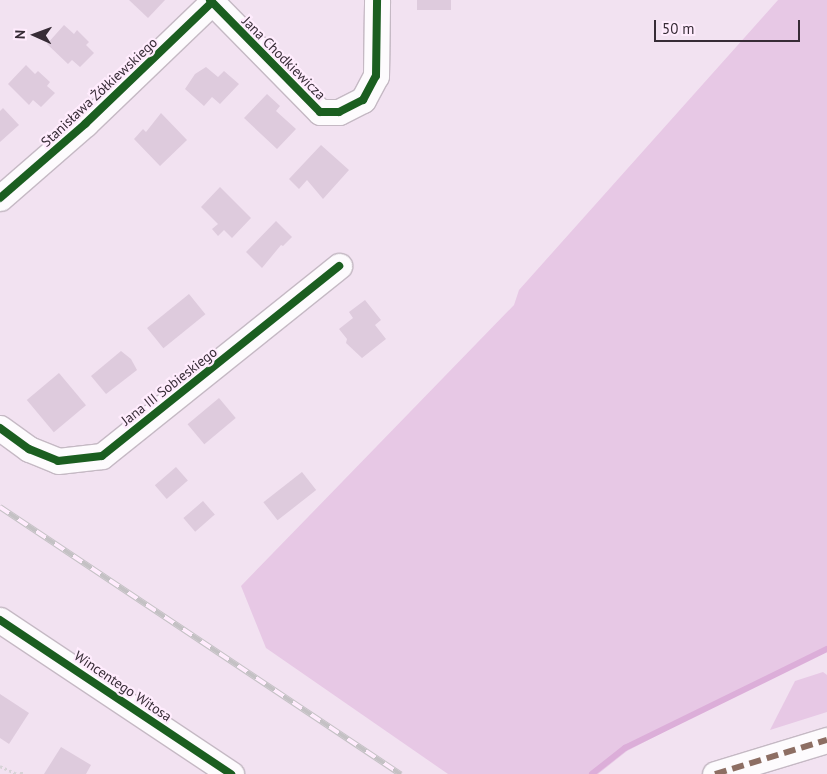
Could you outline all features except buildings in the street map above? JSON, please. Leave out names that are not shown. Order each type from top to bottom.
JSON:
[{"type":"street","name":"Jana Chodkiewicza","points":[[211,1],[320,112],[339,112],[363,100],[376,76],[377,0]]},
{"type":"street","name":"Stanisława Żółkiewskiego","points":[[0,198],[86,124],[211,1]]},
{"type":"street","name":"Jana III Sobieskiego","points":[[0,428],[29,450],[58,461],[102,456],[339,266]]},
{"type":"street","name":"Wincentego Witosa","points":[[0,620],[231,774]]},
{"type":"street","points":[[715,774],[827,740]]},
{"type":"path","points":[[0,766],[17,774]]},
{"type":"shaded area","points":[[778,0],[827,0],[827,647],[627,751],[598,774],[448,774],[266,648],[241,586],[514,305],[519,290]]},
{"type":"shaded area","points":[[823,672],[827,675],[827,712],[770,730],[795,681]]},
{"type":"waterway","points":[[592,774],[625,748],[827,649]]},
{"type":"railway","points":[[0,507],[401,774]]},
{"type":"marked path","points":[[715,774],[827,740]]},
{"type":"cycle path","points":[[210,0],[320,112],[339,112],[363,100],[376,76],[377,0]]},
{"type":"cycle path","points":[[0,198],[85,124],[212,2]]},
{"type":"cycle path","points":[[0,428],[29,449],[58,461],[102,456],[339,266]]},
{"type":"cycle path","points":[[0,620],[231,774]]}]
